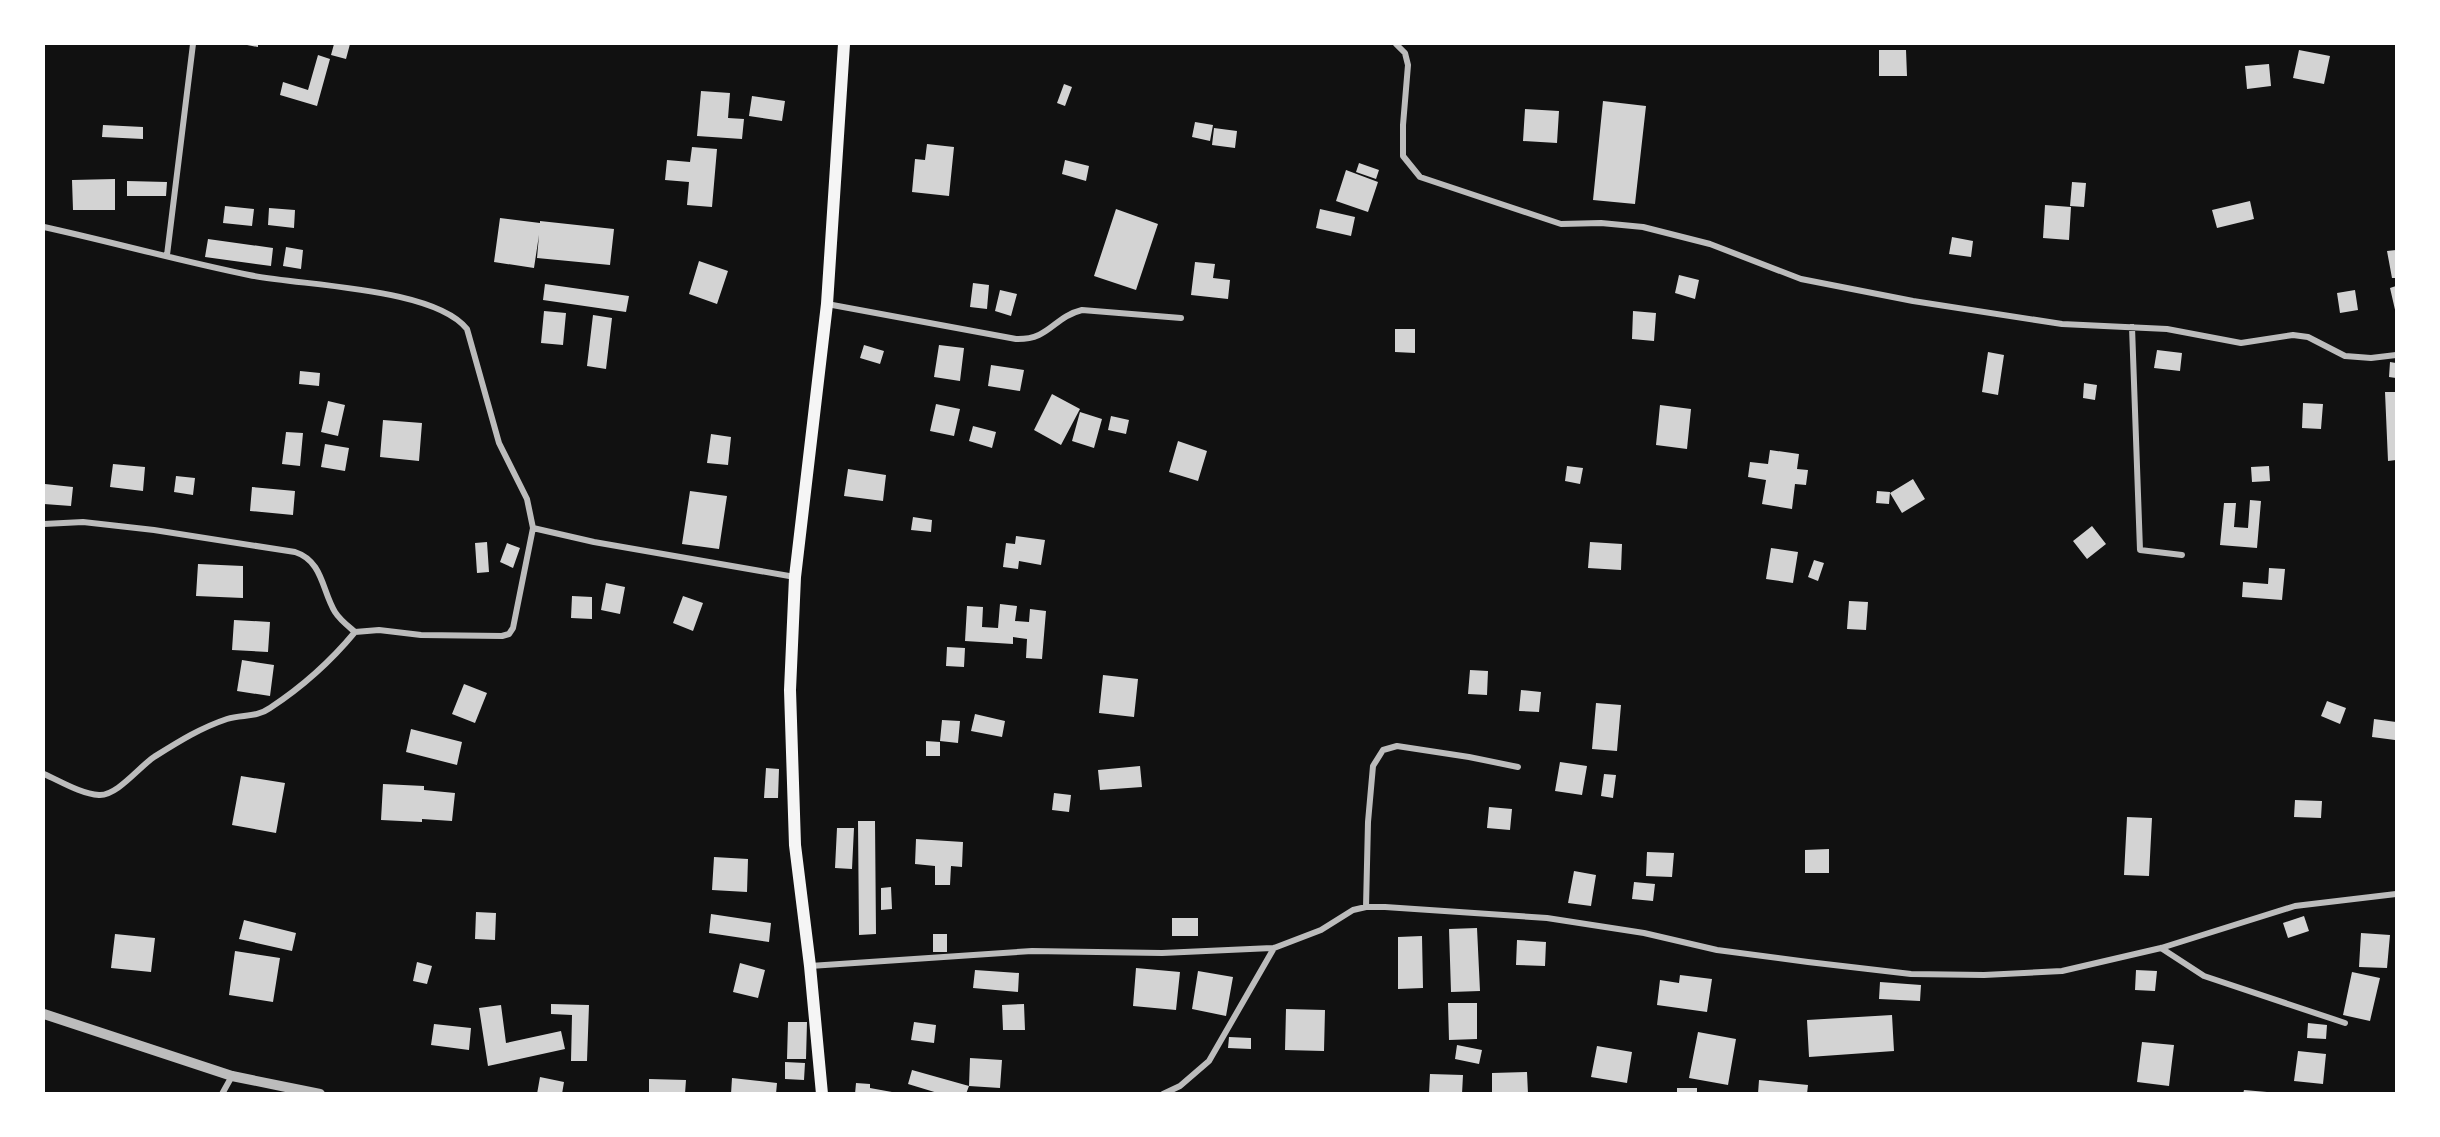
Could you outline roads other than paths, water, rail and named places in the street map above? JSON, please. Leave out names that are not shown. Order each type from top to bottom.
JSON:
[{"type":"main road","points":[[822,1094],[810,966],[795,845],[790,690],[795,577],[827,304],[844,44]]},
{"type":"street","points":[[167,255],[193,44]]},
{"type":"street","points":[[1396,44],[1405,53],[1408,65],[1403,156],[1420,177],[1561,224],[1601,223],[1643,227],[1710,244],[1801,279],[1913,301],[2051,322],[2167,329],[2241,343],[2293,335],[2308,337],[2345,356],[2371,358],[2397,355]]},
{"type":"street","points":[[44,227],[250,275],[368,290],[442,309],[459,318],[467,328],[473,343],[482,386],[499,443],[527,500],[533,528],[513,628],[509,634],[502,636],[421,635],[379,630],[355,632],[340,651],[270,709],[259,715],[229,718],[195,731],[147,762],[112,792],[99,795],[86,792],[44,774]]},
{"type":"street","points":[[827,304],[1017,339],[1039,337],[1069,314],[1082,310],[1181,318]]},
{"type":"street","points":[[2132,327],[2140,550],[2182,555]]},
{"type":"street","points":[[44,524],[83,522],[154,530],[295,552],[310,560],[317,570],[335,612],[355,632]]},
{"type":"street","points":[[533,528],[594,542],[795,577]]},
{"type":"street","points":[[1366,907],[1368,822],[1373,766],[1383,750],[1397,746],[1518,767]]},
{"type":"street","points":[[810,966],[1032,951],[1162,953],[1274,948],[1321,930],[1353,910],[1366,907],[1547,918],[1644,933],[1717,950],[1911,974],[1984,975],[2062,971],[2161,948],[2295,906],[2397,894]]},
{"type":"street","points":[[1163,1094],[1180,1086],[1209,1061],[1274,948]]},
{"type":"street","points":[[2161,948],[2204,976],[2344,1023]]},
{"type":"street","points":[[44,1014],[232,1076],[320,1094]]},
{"type":"street","points":[[222,1094],[232,1076]]}]
